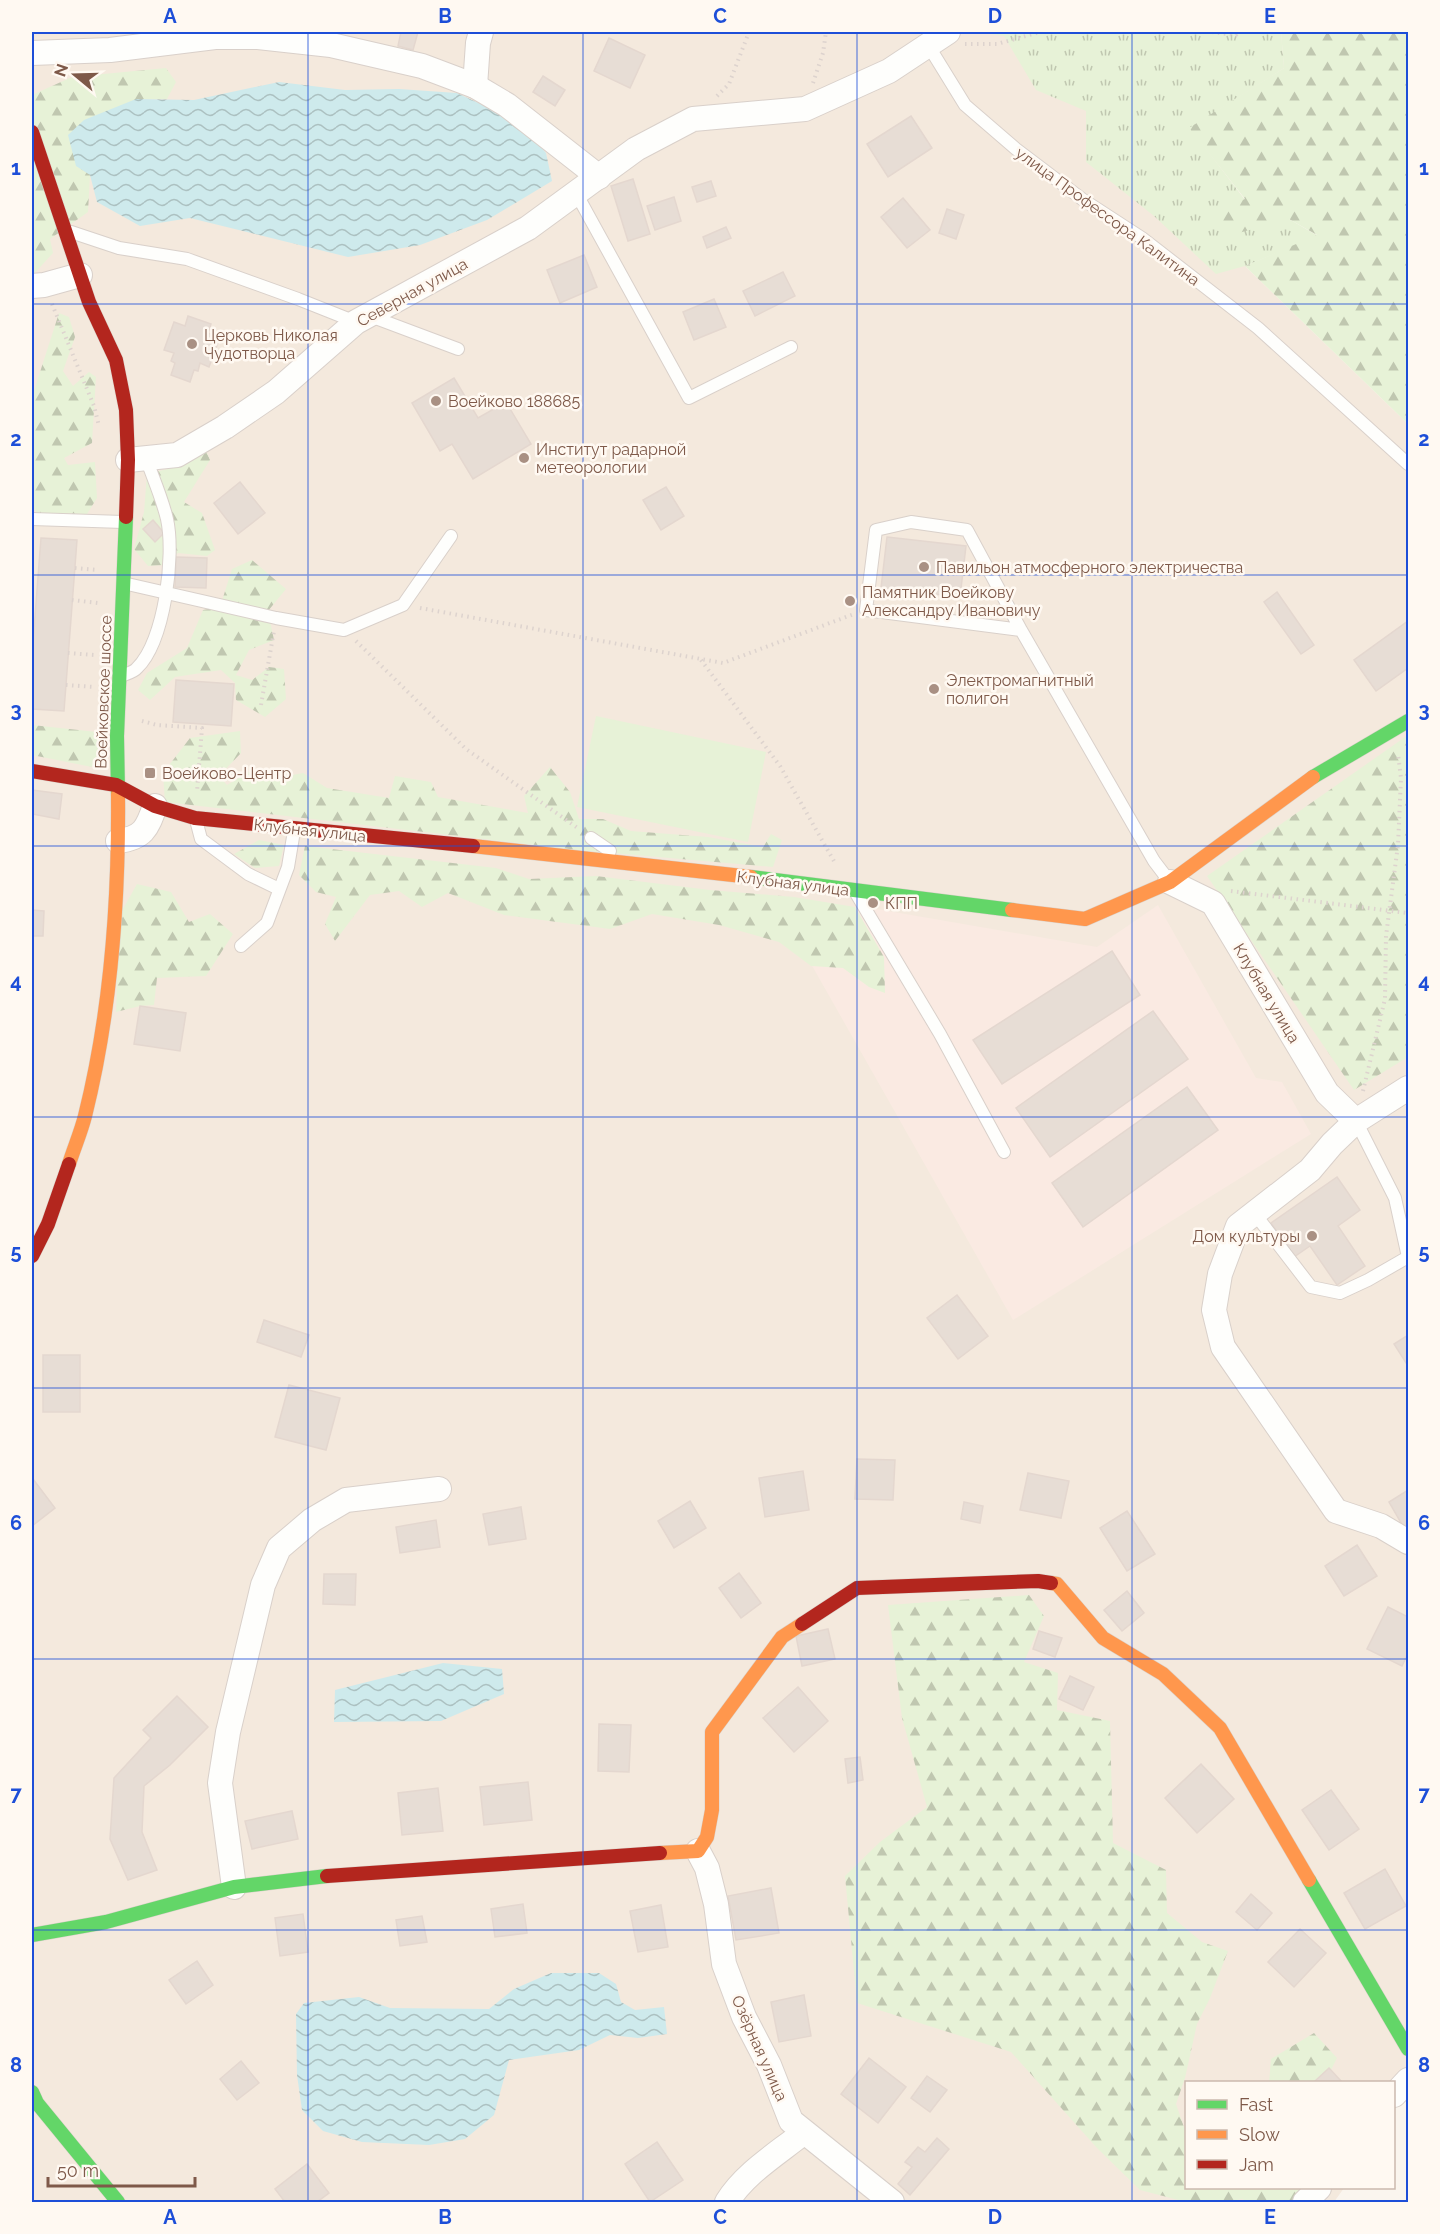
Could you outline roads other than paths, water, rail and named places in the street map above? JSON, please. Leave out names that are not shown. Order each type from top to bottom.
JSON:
[{"type":"street","points":[[475,86],[481,32]]},
{"type":"street","points":[[32,53],[110,50],[171,37],[258,36],[331,45],[422,66],[475,86],[507,105],[599,177]]},
{"type":"street","name":"Северная улица","points":[[137,459],[177,454],[225,427],[276,392],[362,318],[528,228],[636,149],[693,119],[805,109],[889,71],[946,40]]},
{"type":"street","name":"Воейковское шоссе","points":[[32,132],[89,302],[116,360],[137,459],[125,522],[116,785],[118,841],[105,1012],[86,1117],[48,1224],[32,1256]]},
{"type":"street","points":[[38,286],[80,275]]},
{"type":"street","points":[[1170,882],[1300,785],[1408,721]]},
{"type":"street","points":[[32,771],[116,785]]},
{"type":"street","name":"Клубная улица","points":[[116,785],[138,799],[195,818],[627,862],[1086,919],[1170,882],[1213,903],[1327,1093],[1356,1121]]},
{"type":"street","points":[[118,841],[135,839],[149,824],[155,806]]},
{"type":"street","points":[[1408,1088],[1356,1121],[1310,1170],[1238,1226],[1220,1274],[1214,1310],[1223,1347],[1336,1511],[1381,1527],[1408,1542]]},
{"type":"street","points":[[234,1887],[220,1783],[228,1732],[263,1585],[279,1548],[312,1520],[345,1500],[440,1489]]},
{"type":"street","points":[[32,1935],[106,1922],[234,1887],[337,1875],[698,1851],[707,1837],[712,1810],[712,1732],[782,1637],[857,1588],[1038,1581],[1057,1584],[1102,1638],[1163,1674],[1220,1728],[1408,2049]]},
{"type":"street","name":"Озёрная улица","points":[[698,1851],[709,1877],[716,1904],[724,1964],[744,2017],[769,2065],[791,2121],[803,2133],[892,2202]]},
{"type":"street","points":[[1395,2094],[1408,2080]]},
{"type":"street","points":[[32,2092],[37,2103],[118,2202]]},
{"type":"street","points":[[727,2202],[735,2189],[757,2169],[803,2133]]},
{"type":"street","points":[[1305,2202],[1317,2189]]},
{"type":"lane","name":"улица Профессора Калитина","points":[[946,40],[965,105],[1016,149],[1082,199],[1142,238],[1258,328],[1408,464]]},
{"type":"lane","points":[[576,193],[689,398],[791,347]]},
{"type":"lane","points":[[64,230],[119,248],[187,259],[298,299],[458,349]]},
{"type":"lane","points":[[119,677],[137,669],[155,642],[166,592],[170,546],[167,519],[137,459]]},
{"type":"lane","points":[[32,519],[125,522]]},
{"type":"lane","points":[[1022,630],[866,610],[876,530],[911,522],[968,530],[1022,630],[1154,861],[1170,882]]},
{"type":"lane","points":[[123,583],[276,618],[344,630],[403,605],[451,536]]},
{"type":"lane","points":[[195,818],[201,839],[248,874],[279,889]]},
{"type":"lane","points":[[242,946],[267,923],[288,867],[294,829]]},
{"type":"lane","points":[[591,838],[627,862]]},
{"type":"lane","points":[[854,890],[940,1034],[1004,1152]]},
{"type":"lane","points":[[1255,1214],[1311,1287],[1340,1293],[1408,1257],[1395,1198],[1356,1121]]},
{"type":"water","points":[[279,82],[345,90],[399,89],[457,93],[521,123],[546,153],[552,181],[487,220],[420,245],[348,257],[190,218],[140,226],[97,202],[90,175],[76,166],[68,135],[84,120],[136,99],[194,100]]},
{"type":"water","points":[[443,1663],[502,1669],[504,1694],[441,1721],[334,1722],[335,1690]]},
{"type":"water","points":[[551,1973],[599,1973],[616,1984],[621,2002],[635,2010],[664,2007],[667,2034],[638,2038],[610,2035],[579,2050],[509,2060],[494,2115],[465,2139],[429,2145],[362,2142],[323,2131],[302,2110],[297,2075],[296,2014],[304,2003],[359,1997],[390,2008],[489,2009],[514,1989]]},
{"type":"place","name":"Церковь Николая Чудотворца","points":[[192,344]]},
{"type":"place","name":"Воейково 188685","points":[[436,401]]},
{"type":"place","name":"Институт радарной метеорологии","points":[[524,458]]},
{"type":"place","name":"Павильон атмосферного электричества","points":[[924,567]]},
{"type":"place","name":"Памятник Воейкову Александру Ивановичу","points":[[850,601]]},
{"type":"place","name":"Электромагнитный полигон","points":[[934,689]]},
{"type":"place","name":"Воейково-Центр","points":[[150,773]]},
{"type":"place","name":"КПП","points":[[873,903]]},
{"type":"place","name":"Дом культуры","points":[[1312,1236]]}]
